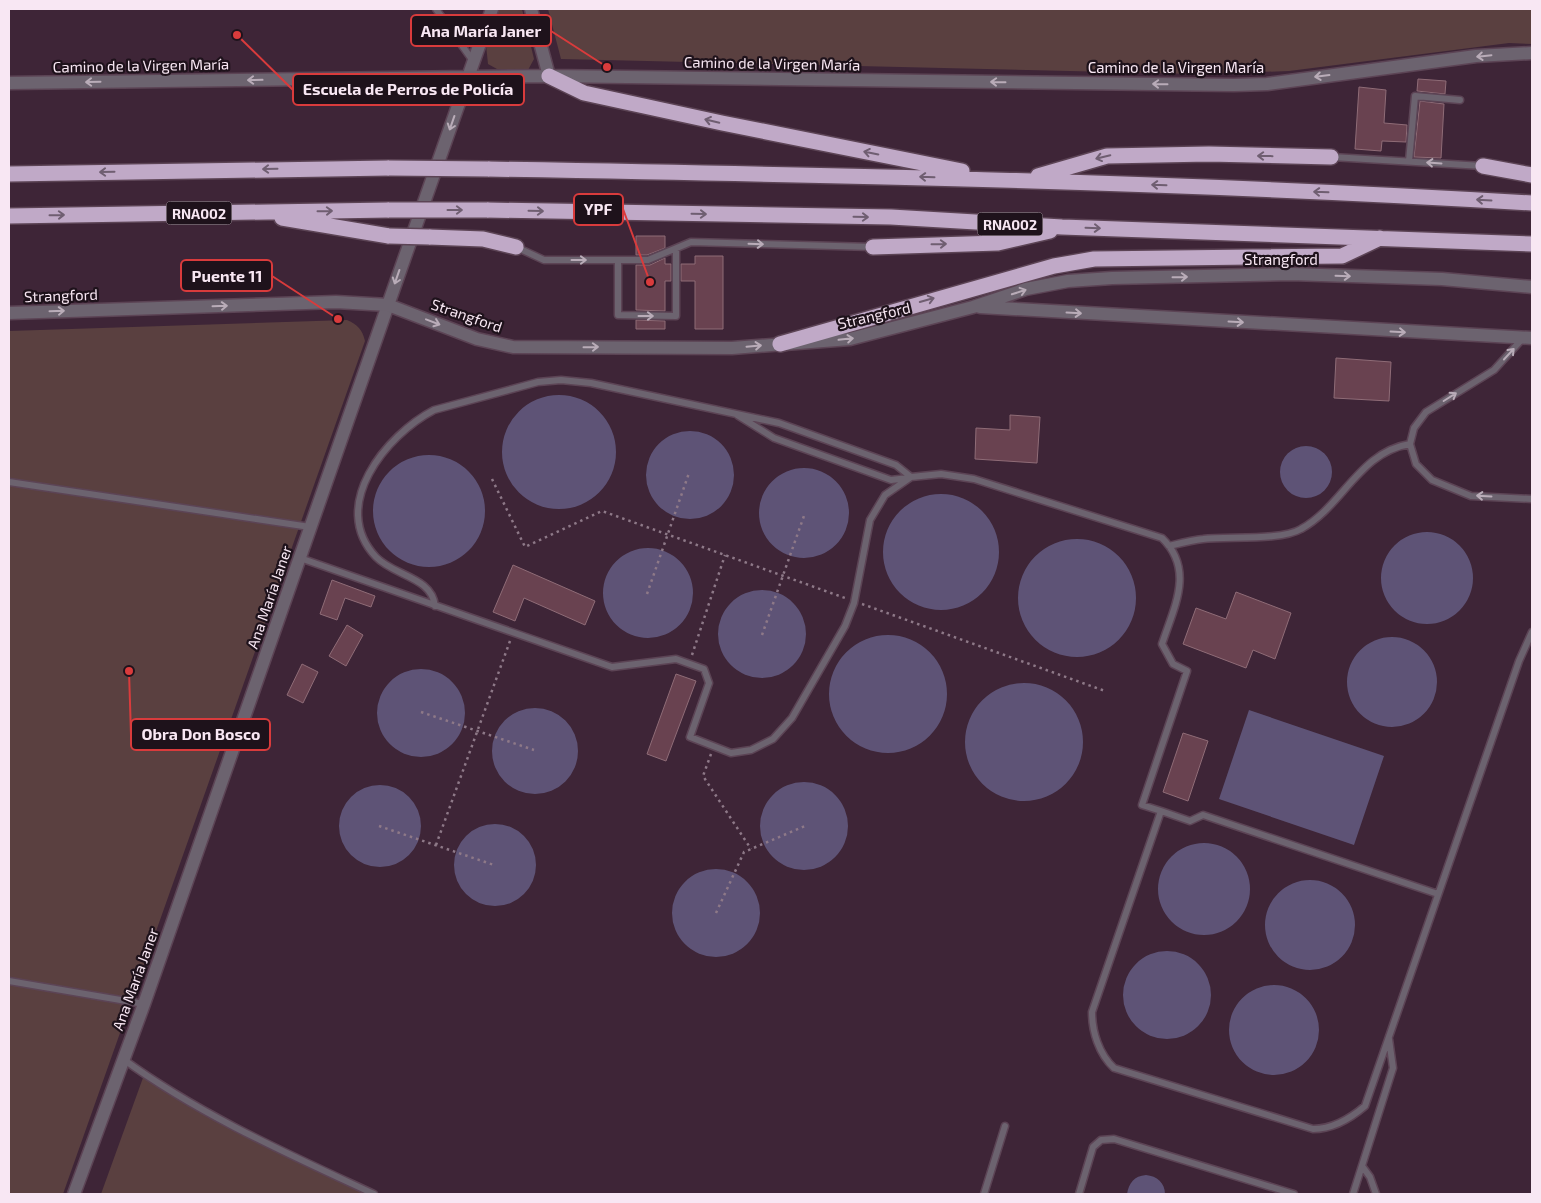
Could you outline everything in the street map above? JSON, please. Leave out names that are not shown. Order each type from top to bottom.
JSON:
[{"type":"highway","points":[[549,76],[584,93],[740,127],[1005,179]]},
{"type":"highway","points":[[1024,180],[1107,156],[1209,154],[1331,157]]},
{"type":"highway","points":[[1482,166],[1532,175]]},
{"type":"highway","points":[[14,173],[389,168],[488,169],[1005,179],[1532,202]]},
{"type":"highway","name":"RNA002","points":[[9,216],[487,210],[891,217],[1062,227],[1384,237],[1532,244]]},
{"type":"highway","points":[[246,212],[389,236],[483,239],[516,247]]},
{"type":"highway","points":[[873,247],[998,243],[1062,227]]},
{"type":"highway","points":[[780,344],[1054,266],[1094,259],[1342,256],[1384,237]]},
{"type":"street","name":"Ana María Janer","points":[[74,1194],[144,1004],[492,9]]},
{"type":"street","points":[[531,9],[549,76]]},
{"type":"street","name":"Camino de la Virgen María","points":[[9,83],[549,76],[1234,85],[1268,84],[1492,55],[1532,53]]},
{"type":"street","name":"Strangford","points":[[9,312],[336,302],[388,305],[477,339],[513,347],[732,348],[850,339],[973,307],[1026,289],[1068,281],[1112,278],[1291,274],[1442,279],[1532,287]]},
{"type":"street","name":"Strangford","points":[[973,307],[1528,338]]},
{"type":"lane","points":[[436,9],[473,62]]},
{"type":"lane","points":[[1409,161],[1415,96],[1460,100]]},
{"type":"lane","points":[[1331,157],[1482,166]]},
{"type":"lane","points":[[516,247],[544,260],[648,260],[691,242],[873,247]]},
{"type":"lane","points":[[618,260],[618,315],[676,316],[676,249]]},
{"type":"lane","points":[[1528,338],[1494,370],[1426,412],[1414,428],[1410,444],[1416,464],[1432,480],[1471,496],[1532,499]]},
{"type":"lane","points":[[435,606],[434,597],[426,586],[390,568],[377,558],[366,543],[357,515],[360,492],[374,465],[384,452],[422,416],[434,410],[538,382],[561,380],[591,384],[779,423],[896,465],[911,477]]},
{"type":"lane","points":[[732,412],[774,438],[891,480],[941,474],[974,479],[1162,538],[1170,546],[1180,570],[1181,585],[1162,644],[1173,664],[1187,671],[1142,804],[1190,821],[1203,815],[1438,894]]},
{"type":"lane","points":[[1170,546],[1203,539],[1292,534],[1313,521],[1373,458],[1388,450],[1410,444]]},
{"type":"lane","points":[[300,558],[612,668],[676,659],[704,669],[709,683],[690,737],[731,752],[751,750],[773,739],[792,718],[844,626],[854,601],[870,520],[885,495],[911,477]]},
{"type":"lane","points":[[9,482],[310,527]]},
{"type":"lane","points":[[1161,811],[1092,1012],[1092,1026],[1105,1059],[1114,1068],[1313,1128],[1324,1129],[1354,1115],[1365,1106],[1519,661],[1532,632]]},
{"type":"lane","points":[[9,981],[144,1004]]},
{"type":"lane","points":[[1353,1194],[1393,1068],[1388,1038]]},
{"type":"lane","points":[[123,1059],[144,1075],[240,1131],[374,1194]]},
{"type":"lane","points":[[984,1194],[1005,1126]]},
{"type":"lane","points":[[1079,1194],[1093,1147],[1101,1140],[1114,1139],[1294,1194]]},
{"type":"lane","points":[[1362,1166],[1370,1177],[1376,1194]]},
{"type":"path","points":[[647,594],[690,473]]},
{"type":"path","points":[[492,479],[525,547],[602,511],[1105,691]]},
{"type":"path","points":[[762,635],[804,513]]},
{"type":"path","points":[[689,663],[725,555]]},
{"type":"path","points":[[436,845],[513,633]]},
{"type":"path","points":[[421,712],[534,750]]},
{"type":"path","points":[[714,746],[703,776],[751,849]]},
{"type":"path","points":[[379,826],[494,865]]},
{"type":"path","points":[[716,913],[744,852],[806,826]]},
{"type":"shaded area","points":[[499,9],[522,9],[534,59],[528,70],[497,69],[488,64],[486,45]]},
{"type":"shaded area","points":[[548,9],[1532,9],[1532,44],[1509,43],[1289,71],[1198,74],[561,59]]},
{"type":"shaded area","points":[[347,320],[359,328],[365,341],[63,1194],[9,1194],[9,331]]},
{"type":"shaded area","points":[[559,395],[581,399],[600,411],[612,430],[616,452],[612,474],[600,493],[581,505],[559,509],[537,505],[518,493],[506,474],[502,452],[506,430],[518,411],[537,399]]},
{"type":"shaded area","points":[[690,431],[707,434],[715,438],[727,450],[731,458],[734,475],[731,492],[727,500],[715,512],[707,516],[690,519],[673,516],[665,512],[653,500],[649,492],[646,475],[649,458],[653,450],[665,438],[673,434]]},
{"type":"shaded area","points":[[1301,446],[1311,446],[1325,453],[1332,467],[1332,477],[1325,491],[1311,498],[1301,498],[1291,494],[1284,487],[1280,477],[1280,467],[1284,457],[1291,450]]},
{"type":"shaded area","points":[[429,455],[450,459],[469,471],[481,490],[485,511],[481,532],[469,551],[450,563],[429,567],[408,563],[389,551],[377,532],[373,511],[377,490],[389,471],[408,459]]},
{"type":"shaded area","points":[[804,468],[821,472],[836,481],[845,496],[849,513],[845,530],[836,545],[821,554],[804,558],[787,554],[772,545],[763,530],[759,513],[763,496],[772,481],[787,472]]},
{"type":"shaded area","points":[[941,494],[963,499],[982,511],[994,530],[999,552],[994,574],[982,593],[963,605],[941,610],[919,605],[900,593],[888,574],[883,552],[888,530],[900,511],[919,499]]},
{"type":"shaded area","points":[[1427,532],[1445,535],[1460,545],[1470,560],[1473,578],[1470,596],[1460,611],[1445,621],[1427,624],[1409,621],[1394,611],[1384,596],[1381,578],[1384,560],[1394,545],[1409,535]]},
{"type":"shaded area","points":[[1077,539],[1100,544],[1119,556],[1131,575],[1136,598],[1131,621],[1119,640],[1100,652],[1077,657],[1054,652],[1035,640],[1023,621],[1018,598],[1023,575],[1035,556],[1054,544]]},
{"type":"shaded area","points":[[648,548],[665,552],[680,561],[689,576],[693,593],[689,610],[680,625],[665,634],[648,638],[631,634],[616,625],[607,610],[603,593],[607,576],[616,561],[631,552]]},
{"type":"shaded area","points":[[753,590],[771,590],[787,597],[799,609],[806,625],[806,643],[799,659],[787,671],[771,678],[753,678],[737,671],[725,659],[718,643],[718,625],[725,609],[737,597]]},
{"type":"shaded area","points":[[888,635],[910,640],[930,652],[942,672],[947,694],[942,716],[930,736],[910,748],[888,753],[866,748],[846,736],[834,716],[829,694],[834,672],[846,652],[866,640]]},
{"type":"shaded area","points":[[1392,637],[1409,640],[1424,650],[1434,665],[1437,682],[1434,699],[1424,714],[1409,724],[1392,727],[1375,724],[1360,714],[1350,699],[1347,682],[1350,665],[1360,650],[1375,640]]},
{"type":"shaded area","points":[[421,669],[438,673],[452,682],[461,696],[465,713],[461,730],[452,744],[438,753],[421,757],[404,753],[390,744],[381,730],[377,713],[381,696],[390,682],[404,673]]},
{"type":"shaded area","points":[[1024,683],[1047,687],[1066,700],[1079,719],[1083,742],[1079,765],[1066,784],[1047,797],[1024,801],[1001,797],[982,784],[969,765],[965,742],[969,719],[982,700],[1001,687]]},
{"type":"shaded area","points":[[535,708],[551,712],[565,721],[574,735],[578,751],[574,767],[565,781],[551,790],[535,794],[519,790],[505,781],[496,767],[492,751],[496,735],[505,721],[519,712]]},
{"type":"shaded area","points":[[1249,710],[1384,756],[1354,845],[1219,799]]},
{"type":"shaded area","points":[[795,782],[813,782],[829,789],[841,801],[848,817],[848,835],[841,851],[829,863],[813,870],[795,870],[779,863],[767,851],[760,835],[760,817],[767,801],[779,789]]},
{"type":"shaded area","points":[[380,785],[396,788],[409,797],[418,810],[421,826],[418,842],[409,855],[396,864],[380,867],[364,864],[351,855],[342,842],[339,826],[342,810],[351,797],[364,788]]},
{"type":"shaded area","points":[[487,824],[503,824],[518,830],[530,842],[536,857],[536,873],[530,888],[518,900],[503,906],[487,906],[472,900],[460,888],[454,873],[454,857],[460,842],[472,830]]},
{"type":"shaded area","points":[[1204,843],[1221,847],[1236,857],[1246,872],[1250,889],[1246,906],[1236,921],[1221,931],[1204,935],[1187,931],[1172,921],[1162,906],[1158,889],[1162,872],[1172,857],[1187,847]]},
{"type":"shaded area","points":[[707,869],[725,869],[741,876],[753,888],[760,904],[760,922],[753,938],[741,950],[725,957],[707,957],[691,950],[679,938],[672,922],[672,904],[679,888],[691,876]]},
{"type":"shaded area","points":[[1310,880],[1327,884],[1342,893],[1351,908],[1355,925],[1351,942],[1342,957],[1327,966],[1310,970],[1293,966],[1278,957],[1269,942],[1265,925],[1269,908],[1278,893],[1293,884]]},
{"type":"shaded area","points":[[1158,951],[1176,951],[1192,958],[1204,970],[1211,986],[1211,1004],[1204,1020],[1192,1032],[1176,1039],[1158,1039],[1142,1032],[1130,1020],[1123,1004],[1123,986],[1130,970],[1142,958]]},
{"type":"shaded area","points":[[1274,985],[1291,988],[1306,998],[1316,1013],[1319,1030],[1316,1047],[1306,1062],[1291,1072],[1274,1075],[1257,1072],[1242,1062],[1232,1047],[1229,1030],[1232,1013],[1242,998],[1257,988]]},
{"type":"shaded area","points":[[144,1075],[240,1131],[374,1194],[101,1194]]},
{"type":"shaded area","points":[[1146,1175],[1160,1181],[1164,1187],[1165,1194],[1127,1194],[1133,1181],[1138,1177]]},
{"type":"building","points":[[1418,79],[1446,81],[1445,94],[1417,91]]},
{"type":"building","points":[[1359,87],[1386,90],[1384,123],[1407,125],[1406,142],[1382,141],[1381,151],[1355,149]]},
{"type":"building","points":[[1420,101],[1444,104],[1441,158],[1414,157]]},
{"type":"building","points":[[636,236],[665,236],[665,248],[647,255],[636,255]]},
{"type":"building","points":[[695,256],[723,256],[723,329],[695,329],[695,281],[681,281],[681,264],[695,264]]},
{"type":"building","points":[[665,258],[665,264],[671,264],[671,281],[665,281],[665,311],[636,310],[636,265],[650,265]]},
{"type":"building","points":[[636,320],[665,321],[665,329],[636,329]]},
{"type":"building","points":[[1336,358],[1391,362],[1389,401],[1334,398]]},
{"type":"building","points":[[1010,415],[1040,417],[1037,463],[975,459],[976,428],[1010,430]]},
{"type":"building","points":[[513,565],[595,601],[585,625],[524,598],[515,621],[493,612]]},
{"type":"building","points":[[332,580],[375,596],[371,607],[345,598],[337,620],[320,614]]},
{"type":"building","points":[[1236,592],[1291,613],[1275,659],[1253,650],[1246,668],[1183,644],[1196,608],[1226,619]]},
{"type":"building","points":[[347,625],[363,635],[346,666],[329,656]]},
{"type":"building","points":[[302,664],[318,672],[303,703],[287,695]]},
{"type":"building","points":[[676,674],[696,681],[666,761],[647,754]]},
{"type":"building","points":[[1183,733],[1208,741],[1188,801],[1163,792]]},
{"type":"place","name":"Escuela de Perros de Policía","points":[[237,35]]},
{"type":"place","name":"Ana María Janer","points":[[607,67]]},
{"type":"place","name":"YPF","points":[[650,282]]},
{"type":"place","name":"Puente 11","points":[[338,319]]},
{"type":"place","name":"Obra Don Bosco","points":[[129,671]]}]
